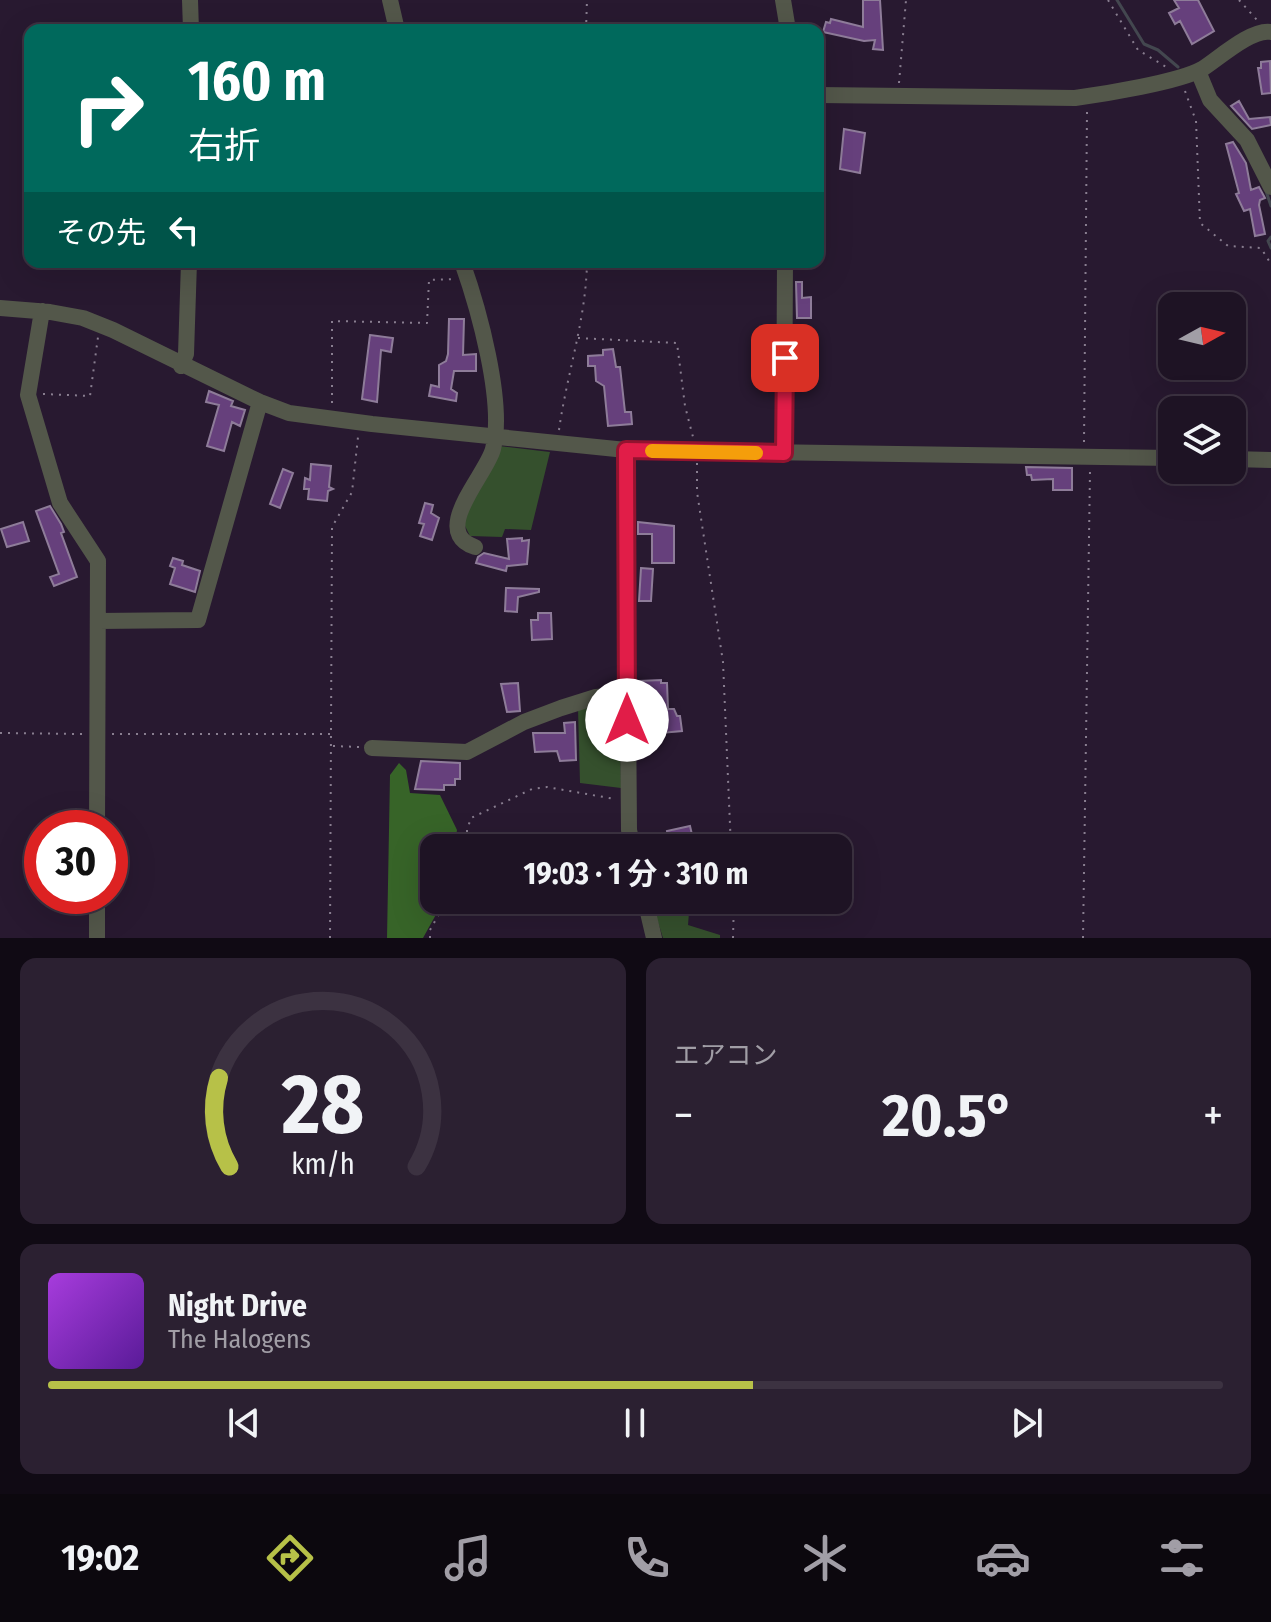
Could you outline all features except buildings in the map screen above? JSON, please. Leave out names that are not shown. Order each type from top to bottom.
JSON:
[{"type":"street","points":[[190,0],[191,24]]},
{"type":"street","points":[[390,0],[396,24]]},
{"type":"street","points":[[783,0],[787,24]]},
{"type":"street","points":[[824,95],[1087,96],[1198,71],[1254,34],[1268,31]]},
{"type":"street","points":[[1198,71],[1210,100],[1247,140],[1271,187]]},
{"type":"street","points":[[181,366],[186,354],[189,268]]},
{"type":"street","points":[[464,268],[486,344],[496,436],[492,453],[457,515],[460,537],[465,544],[475,547]]},
{"type":"street","points":[[784,453],[785,268]]},
{"type":"street","points":[[0,308],[42,311],[99,324],[260,402],[289,413],[332,419],[626,450],[1158,458]]},
{"type":"street","points":[[42,311],[28,393],[60,503],[98,561],[97,810]]},
{"type":"street","points":[[98,621],[198,620],[260,402]]},
{"type":"street","points":[[626,450],[626,694],[632,834]]},
{"type":"street","points":[[1246,459],[1271,460]]},
{"type":"street","points":[[372,748],[467,752],[524,722],[561,708],[596,697],[626,694]]},
{"type":"street","points":[[97,914],[97,938]]},
{"type":"street","points":[[648,914],[654,938]]},
{"type":"path","points":[[586,24],[587,0]]},
{"type":"path","points":[[898,96],[906,0]]},
{"type":"path","points":[[1108,0],[1138,50],[1179,76],[1196,121],[1200,223],[1228,246],[1261,248],[1271,264]]},
{"type":"path","points":[[1239,0],[1268,31]]},
{"type":"path","points":[[1083,938],[1090,457],[1084,442],[1087,96]]},
{"type":"path","points":[[557,443],[566,376],[587,297],[587,268]]},
{"type":"path","points":[[332,419],[332,321],[427,323],[429,280],[468,279]]},
{"type":"path","points":[[28,393],[90,396],[99,324]]},
{"type":"path","points":[[578,338],[677,343],[685,406],[696,452],[697,492],[723,662],[730,834]]},
{"type":"path","points":[[330,938],[332,527],[352,492],[359,422]]},
{"type":"path","points":[[0,733],[331,734]]},
{"type":"path","points":[[331,746],[372,748]]},
{"type":"path","points":[[467,834],[471,818],[532,789],[547,787],[628,801]]},
{"type":"path","points":[[430,938],[430,930],[439,914]]},
{"type":"path","points":[[733,938],[734,914]]},
{"type":"green space","points":[[499,446],[550,452],[531,530],[505,529],[502,537],[470,536],[465,526],[465,516]]},
{"type":"green space","points":[[615,702],[620,710],[621,788],[580,783],[578,708]]},
{"type":"green space","points":[[399,763],[406,770],[410,793],[440,795],[457,830],[456,834],[420,834],[420,914],[436,914],[423,938],[387,938],[390,775]]},
{"type":"green space","points":[[655,914],[689,914],[688,925],[720,935],[720,938],[663,938]]},
{"type":"waterway","points":[[1117,0],[1144,44],[1158,50],[1178,67]]},
{"type":"waterway","points":[[1266,191],[1271,206]]},
{"type":"waterway","points":[[1271,237],[1268,241],[1271,248]]},
{"type":"slow traffic","points":[[652,451],[756,453]]},
{"type":"route","points":[[627,720],[626,450],[784,453],[785,358]]}]
